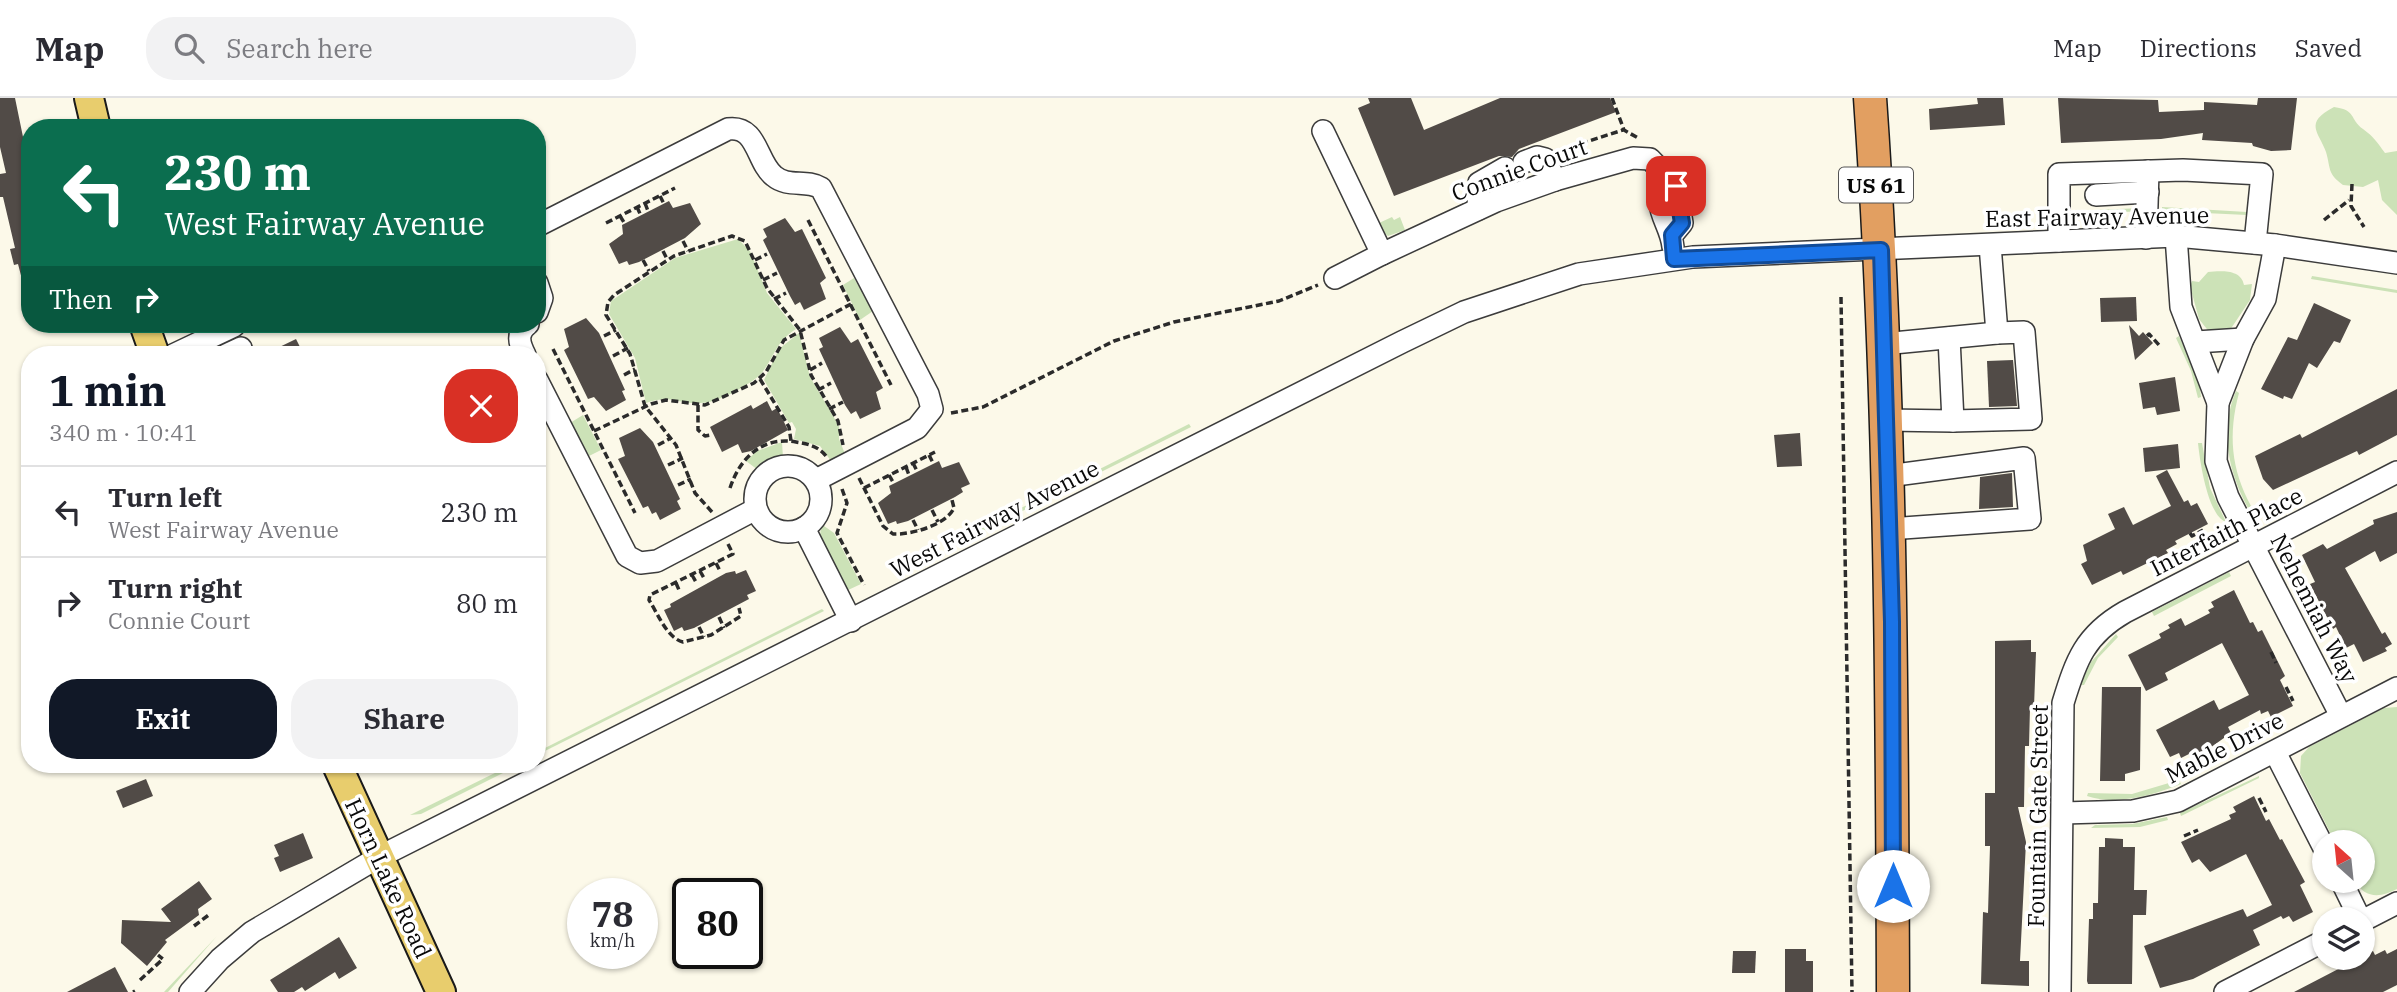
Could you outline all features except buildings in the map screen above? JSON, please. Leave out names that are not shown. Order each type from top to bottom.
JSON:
[{"type":"highway","name":"US 61","points":[[1870,98],[1881,250],[1888,476],[1893,992]]},
{"type":"main road","points":[[89,98],[94,119]]},
{"type":"main road","name":"Horn Lake Road","points":[[341,773],[441,992]]},
{"type":"street","points":[[546,221],[728,129],[740,129],[751,138],[773,175],[788,183],[815,184],[824,191],[928,394],[932,409],[925,421],[913,430],[816,480]]},
{"type":"street","points":[[1323,131],[1382,254]]},
{"type":"street","points":[[1478,209],[1479,183],[1514,165],[1537,157],[1545,159],[1555,180]]},
{"type":"street","name":"Connie Court","points":[[1335,278],[1478,209],[1555,180],[1644,158],[1659,166],[1668,181],[1661,195],[1660,208],[1672,235],[1674,259]]},
{"type":"street","points":[[2078,197],[2059,173],[2148,182]]},
{"type":"street","name":"Nehemiah Way","points":[[2148,182],[2262,174],[2265,299],[2243,339],[2218,403],[2215,436],[2219,473],[2341,716]]},
{"type":"street","points":[[2078,197],[2148,182]]},
{"type":"street","points":[[2146,238],[2148,182]]},
{"type":"street","points":[[2059,242],[2078,197]]},
{"type":"street","name":"East Fairway Avenue","points":[[1881,250],[2176,236],[2265,244],[2397,263]]},
{"type":"street","name":"Nehemiah Way","points":[[2176,236],[2178,292],[2218,403]]},
{"type":"street","points":[[1990,245],[1997,333]]},
{"type":"street","name":"West Fairway Avenue","points":[[190,992],[220,959],[252,932],[379,857],[1464,312],[1579,274],[1674,259],[1881,250]]},
{"type":"street","points":[[1883,344],[2024,332],[2031,419],[1886,420]]},
{"type":"street","points":[[192,346],[219,333]]},
{"type":"street","points":[[1949,338],[1953,421]]},
{"type":"street","points":[[2196,342],[2243,339]]},
{"type":"street","points":[[546,398],[627,556],[640,563],[657,561],[756,509]]},
{"type":"street","points":[[1888,476],[2024,458],[2030,519],[1889,529]]},
{"type":"street","points":[[787,466],[798,467],[816,480],[820,489],[821,505],[815,519],[804,528],[789,532],[775,529],[763,520],[756,509],[757,487],[772,470],[787,466]]},
{"type":"street","name":"Interfaith Place","points":[[2085,645],[2115,618],[2397,472]]},
{"type":"street","points":[[804,528],[850,621]]},
{"type":"street","name":"Fountain Gate Street","points":[[2060,992],[2063,703],[2074,667],[2085,645]]},
{"type":"street","name":"Mable Drive","points":[[2063,813],[2133,811],[2168,804],[2397,688]]},
{"type":"street","points":[[2275,752],[2315,830]]},
{"type":"street","points":[[2375,914],[2397,904]]},
{"type":"street","points":[[2225,992],[2312,947]]},
{"type":"path","points":[[1553,153],[1624,130],[1612,98]]},
{"type":"path","points":[[2352,184],[2350,198],[2354,213],[2364,227]]},
{"type":"path","points":[[606,223],[675,188]]},
{"type":"path","points":[[660,196],[664,204]]},
{"type":"path","points":[[2324,220],[2340,210],[2350,198]]},
{"type":"path","points":[[645,203],[648,211]]},
{"type":"path","points":[[637,207],[641,216]]},
{"type":"path","points":[[620,216],[625,224]]},
{"type":"path","points":[[808,220],[891,385]]},
{"type":"path","points":[[806,234],[813,230]]},
{"type":"path","points":[[715,519],[711,509],[695,493],[683,458],[671,438],[645,407],[628,348],[606,315],[608,302],[667,259],[732,236],[745,241],[774,299],[800,330],[818,390],[841,426],[842,443],[846,453]]},
{"type":"path","points":[[683,241],[688,251]]},
{"type":"path","points":[[814,250],[821,246]]},
{"type":"path","points":[[663,251],[667,259]]},
{"type":"path","points":[[755,260],[767,254]]},
{"type":"path","points":[[818,258],[825,254]]},
{"type":"path","points":[[643,260],[649,271]]},
{"type":"path","points":[[825,274],[833,270]]},
{"type":"path","points":[[763,280],[777,273]]},
{"type":"path","points":[[932,409],[970,412],[1114,341],[1174,322],[1279,301],[1335,278]]},
{"type":"path","points":[[774,299],[786,293]]},
{"type":"path","points":[[1841,297],[1852,992]]},
{"type":"path","points":[[594,431],[666,400],[698,405],[718,400],[760,379],[783,340],[851,304]]},
{"type":"path","points":[[604,336],[616,330]]},
{"type":"path","points":[[2147,336],[2150,334],[2159,345]]},
{"type":"path","points":[[861,343],[868,339]]},
{"type":"path","points":[[613,356],[628,348]]},
{"type":"path","points":[[553,349],[635,513]]},
{"type":"path","points":[[869,359],[876,355]]},
{"type":"path","points":[[810,370],[822,363]]},
{"type":"path","points":[[873,367],[881,363]]},
{"type":"path","points":[[624,375],[635,369]]},
{"type":"path","points":[[760,379],[789,427],[791,441]]},
{"type":"path","points":[[882,383],[888,379]]},
{"type":"path","points":[[818,390],[831,383]]},
{"type":"path","points":[[829,408],[843,402]]},
{"type":"path","points":[[698,405],[698,430],[705,436],[711,435]]},
{"type":"path","points":[[658,445],[671,438]]},
{"type":"path","points":[[730,488],[740,466],[752,452],[771,442],[791,441],[820,449],[829,462]]},
{"type":"path","points":[[864,488],[935,452]]},
{"type":"path","points":[[929,455],[933,463]]},
{"type":"path","points":[[668,465],[683,458]]},
{"type":"path","points":[[914,463],[917,471]]},
{"type":"path","points":[[905,467],[909,475]]},
{"type":"path","points":[[857,473],[888,531],[901,534],[938,522],[952,513],[952,500]]},
{"type":"path","points":[[889,475],[893,482]]},
{"type":"path","points":[[678,485],[691,478]]},
{"type":"path","points":[[839,482],[848,503],[836,533],[864,585]]},
{"type":"path","points":[[932,510],[938,522]]},
{"type":"path","points":[[913,520],[918,530]]},
{"type":"path","points":[[2190,533],[2192,536],[2203,530]]},
{"type":"path","points":[[726,539],[733,554],[650,595],[649,600],[676,640],[683,642],[704,637],[738,621],[741,616],[739,608]]},
{"type":"path","points":[[716,563],[720,571]]},
{"type":"path","points":[[700,571],[704,578]]},
{"type":"path","points":[[692,575],[696,582]]},
{"type":"path","points":[[676,583],[680,590]]},
{"type":"path","points":[[719,617],[724,629]]},
{"type":"path","points":[[699,627],[704,637]]},
{"type":"path","points":[[2271,652],[2276,663]]},
{"type":"path","points":[[2286,687],[2293,701]]},
{"type":"path","points":[[2259,798],[2266,812]]},
{"type":"path","points":[[2184,836],[2198,830]]},
{"type":"path","points":[[194,926],[210,914]]},
{"type":"path","points":[[140,980],[163,959],[158,955]]},
{"type":"green space","points":[[2334,107],[2350,113],[2385,153],[2397,151],[2397,215],[2382,200],[2378,180],[2363,187],[2343,185],[2332,174],[2316,123],[2324,113]]},
{"type":"green space","points":[[2162,207],[2247,212],[2247,215],[2162,211]]},
{"type":"green space","points":[[2142,208],[2142,211],[2072,215],[2072,211]]},
{"type":"green space","points":[[1392,217],[1394,220],[1400,217],[1405,230],[1388,236],[1379,223]]},
{"type":"green space","points":[[738,239],[750,251],[767,293],[796,329],[777,348],[761,374],[729,395],[707,402],[662,399],[646,403],[635,358],[609,314],[611,301],[675,258]]},
{"type":"green space","points":[[2208,272],[2230,272],[2239,276],[2244,285],[2252,284],[2250,300],[2230,330],[2210,333],[2199,319],[2190,286],[2192,281],[2199,282]]},
{"type":"green space","points":[[2312,276],[2397,290],[2397,293],[2311,279]]},
{"type":"green space","points":[[854,278],[873,311],[860,320],[843,285]]},
{"type":"green space","points":[[799,333],[810,377],[839,426],[839,439],[845,454],[831,461],[820,446],[794,439],[796,429],[792,422],[789,423],[764,380],[779,349]]},
{"type":"green space","points":[[2179,336],[2199,381],[2201,397],[2198,398],[2191,371],[2176,338]]},
{"type":"green space","points":[[2236,391],[2239,393],[2233,423],[2233,451],[2239,478],[2251,506],[2248,508],[2236,481],[2228,451],[2228,421]]},
{"type":"green space","points":[[583,415],[601,450],[589,456],[570,423]]},
{"type":"green space","points":[[1189,424],[1191,427],[1071,487],[1070,484]]},
{"type":"green space","points":[[782,442],[783,458],[758,470],[746,461],[757,451]]},
{"type":"green space","points":[[2198,443],[2202,443],[2210,488],[2226,522],[2214,510],[2210,499]]},
{"type":"green space","points":[[1067,485],[1068,488],[959,543],[957,540]]},
{"type":"green space","points":[[824,526],[834,533],[861,584],[846,591],[820,536],[821,527]]},
{"type":"green space","points":[[2229,572],[2231,576],[2154,616],[2152,612]]},
{"type":"green space","points":[[822,609],[824,611],[546,750],[546,747]]},
{"type":"green space","points":[[2116,634],[2118,637],[2098,658],[2084,685],[2080,685],[2091,662]]},
{"type":"green space","points":[[2397,707],[2397,889],[2373,895],[2366,893],[2375,893],[2375,830],[2329,830],[2300,773],[2301,756],[2309,747],[2384,708]]},
{"type":"green space","points":[[495,773],[503,773],[421,814],[410,815]]},
{"type":"green space","points":[[2259,778],[2181,816],[2180,813]]},
{"type":"green space","points":[[2179,780],[2181,784],[2135,798],[2110,800],[2087,796],[2088,793],[2132,794]]},
{"type":"green space","points":[[2167,817],[2168,820],[2140,827],[2091,828],[2095,825],[2132,824]]},
{"type":"green space","points":[[217,936],[168,992],[164,992]]},
{"type":"route","points":[[1676,186],[1682,223],[1680,229],[1672,235],[1674,259],[1881,250],[1892,622],[1893,886]]}]
